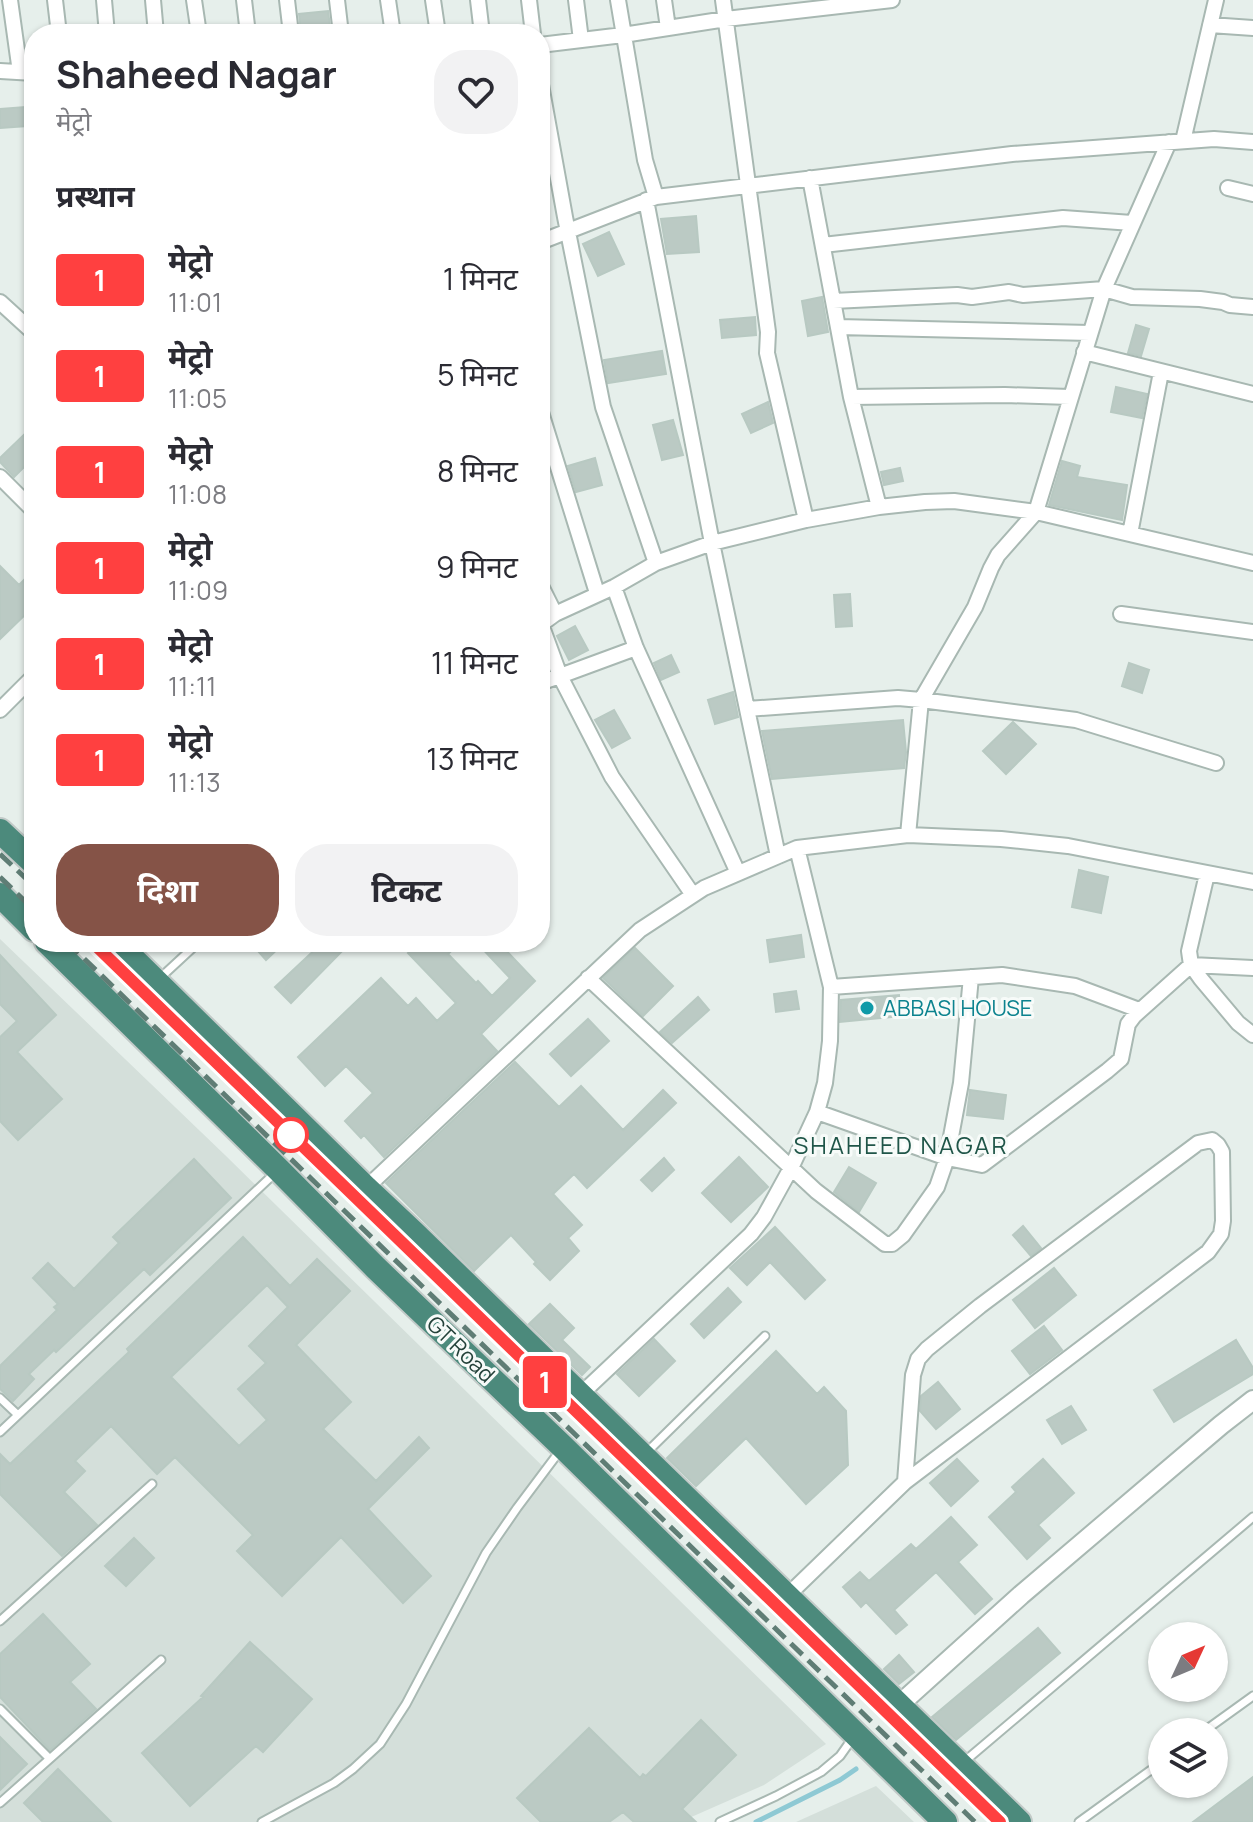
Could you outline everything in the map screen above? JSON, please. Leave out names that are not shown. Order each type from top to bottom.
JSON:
[{"type":"highway","points":[[0,831],[24,854]]},
{"type":"highway","points":[[0,895],[24,919]]},
{"type":"highway","name":"GT Road","points":[[57,952],[376,1268],[945,1822]]},
{"type":"highway","points":[[126,952],[1019,1822]]},
{"type":"street","points":[[10,0],[24,60]]},
{"type":"street","points":[[55,0],[58,24]]},
{"type":"street","points":[[104,0],[106,24]]},
{"type":"street","points":[[153,0],[155,24]]},
{"type":"street","points":[[194,0],[198,24]]},
{"type":"street","points":[[244,0],[247,24]]},
{"type":"street","points":[[287,0],[290,24]]},
{"type":"street","points":[[337,0],[340,24]]},
{"type":"street","points":[[388,0],[392,24]]},
{"type":"street","points":[[433,0],[437,24]]},
{"type":"street","points":[[478,0],[481,24]]},
{"type":"street","points":[[529,0],[532,24]]},
{"type":"street","points":[[576,0],[581,40]]},
{"type":"street","points":[[618,0],[712,543],[778,856]]},
{"type":"street","points":[[664,0],[668,28]]},
{"type":"street","points":[[723,0],[768,332],[767,353],[806,520]]},
{"type":"street","points":[[550,44],[816,4],[892,0]]},
{"type":"street","points":[[908,835],[921,700],[975,607],[998,555],[1036,512],[1104,289],[1132,223],[1176,142],[1216,0]]},
{"type":"street","points":[[1210,25],[1253,28]]},
{"type":"street","points":[[0,71],[24,73]]},
{"type":"street","points":[[550,131],[603,407],[656,563]]},
{"type":"street","points":[[550,238],[651,199],[1012,154],[1214,139],[1253,142]]},
{"type":"street","points":[[810,178],[851,397],[879,507]]},
{"type":"street","points":[[1228,188],[1253,194]]},
{"type":"street","points":[[823,245],[1063,218],[1132,223]]},
{"type":"street","points":[[833,301],[957,295],[972,297],[1009,292],[1023,295],[1104,289],[1132,297],[1200,299],[1253,307]]},
{"type":"street","points":[[0,302],[24,324]]},
{"type":"street","points":[[838,327],[1090,333]]},
{"type":"street","points":[[1084,352],[1253,394]]},
{"type":"street","points":[[1130,534],[1161,372]]},
{"type":"street","points":[[851,397],[1070,397]]},
{"type":"street","points":[[550,441],[597,593]]},
{"type":"street","points":[[0,477],[24,501]]},
{"type":"street","points":[[550,618],[656,563],[712,543],[806,520],[879,507],[954,501],[1036,512],[1253,563]]},
{"type":"street","points":[[614,587],[636,648],[738,873]]},
{"type":"street","points":[[550,604],[555,614]]},
{"type":"street","points":[[1121,614],[1253,632]]},
{"type":"street","points":[[550,680],[636,648]]},
{"type":"street","points":[[550,650],[612,777],[693,895]]},
{"type":"street","points":[[0,710],[24,686]]},
{"type":"street","points":[[747,709],[898,698],[921,700],[1076,720],[1216,763]]},
{"type":"street","points":[[366,1188],[640,930],[704,888],[797,848],[908,835],[1001,839],[1068,846],[1253,882]]},
{"type":"street","points":[[580,1395],[751,1234],[791,1168],[817,1112],[825,1083],[830,1041],[831,987],[797,848]]},
{"type":"street","points":[[1207,874],[1189,951],[1191,965],[1238,1023],[1253,1035]]},
{"type":"street","points":[[817,1112],[947,1158],[982,1165],[1121,1059],[1128,1024],[1139,1010],[1191,965],[1253,968]]},
{"type":"street","points":[[831,987],[1002,975],[1075,986],[1139,1010]]},
{"type":"street","points":[[588,978],[816,1191],[885,1244],[892,1244],[903,1235],[937,1187],[947,1158],[961,1083],[971,977]]},
{"type":"street","points":[[787,1596],[905,1482],[1208,1252],[1221,1234],[1223,1221],[1222,1152],[1218,1145],[1212,1140],[1198,1143],[927,1349],[918,1359],[913,1375],[905,1482]]},
{"type":"street","points":[[899,1705],[1021,1595],[1253,1400]]},
{"type":"lane","points":[[156,982],[188,952]]},
{"type":"lane","points":[[0,1432],[279,1170]]},
{"type":"lane","points":[[643,1456],[765,1336]]},
{"type":"lane","points":[[0,1398],[18,1415]]},
{"type":"lane","points":[[262,1822],[334,1783],[380,1744],[406,1704],[486,1553],[563,1447]]},
{"type":"lane","points":[[0,1621],[152,1484]]},
{"type":"lane","points":[[961,1765],[1253,1517]]},
{"type":"lane","points":[[0,1803],[161,1660]]},
{"type":"lane","points":[[1222,1718],[1253,1696]]},
{"type":"lane","points":[[0,1709],[49,1758]]},
{"type":"lane","points":[[720,1822],[821,1772],[840,1756],[856,1734]]},
{"type":"lane","points":[[1079,1822],[1148,1772]]},
{"type":"shaded area","points":[[0,939],[826,1744],[764,1785],[680,1822],[0,1822]]},
{"type":"shaded area","points":[[876,1786],[914,1822],[796,1822]]},
{"type":"building","points":[[328,11],[330,24],[300,24],[299,14]]},
{"type":"building","points":[[24,107],[24,126],[0,128],[0,109]]},
{"type":"building","points":[[696,216],[699,252],[667,254],[661,219]]},
{"type":"building","points":[[609,232],[624,264],[598,276],[583,244]]},
{"type":"building","points":[[822,297],[828,332],[808,336],[802,301]]},
{"type":"building","points":[[755,317],[756,335],[722,338],[720,320]]},
{"type":"building","points":[[1136,325],[1149,329],[1141,356],[1128,353]]},
{"type":"building","points":[[662,351],[666,374],[608,383],[604,360]]},
{"type":"building","points":[[1116,387],[1147,394],[1142,418],[1111,412]]},
{"type":"building","points":[[768,402],[773,423],[751,433],[742,414]]},
{"type":"building","points":[[673,420],[683,455],[662,460],[653,425]]},
{"type":"building","points":[[24,435],[24,467],[14,477],[0,458]]},
{"type":"building","points":[[595,458],[602,485],[576,492],[568,466]]},
{"type":"building","points":[[1062,461],[1080,466],[1077,477],[1127,485],[1122,520],[1049,505]]},
{"type":"building","points":[[900,468],[903,481],[884,485],[881,472]]},
{"type":"building","points":[[0,566],[19,585],[24,580],[24,616],[0,639]]},
{"type":"building","points":[[850,594],[852,626],[836,627],[834,595]]},
{"type":"building","points":[[575,626],[588,650],[569,660],[557,636]]},
{"type":"building","points":[[671,655],[679,672],[661,680],[654,663]]},
{"type":"building","points":[[1129,663],[1149,670],[1142,693],[1122,686]]},
{"type":"building","points":[[733,692],[738,717],[715,724],[708,700]]},
{"type":"building","points":[[614,710],[630,738],[612,748],[595,720]]},
{"type":"building","points":[[903,720],[904,768],[772,779],[762,731]]},
{"type":"building","points":[[1013,722],[1036,744],[1006,774],[983,751]]},
{"type":"building","points":[[1079,870],[1108,877],[1101,913],[1072,907]]},
{"type":"building","points":[[801,935],[804,957],[770,962],[767,940]]},
{"type":"building","points":[[635,948],[673,986],[643,1016],[603,978]]},
{"type":"building","points":[[259,952],[274,952],[266,960]]},
{"type":"building","points":[[312,952],[341,952],[291,1003],[275,987]]},
{"type":"building","points":[[450,952],[448,954],[492,996],[510,978],[485,952],[507,952],[535,981],[481,1034],[497,1051],[384,1157],[364,1135],[361,1138],[345,1121],[373,1093],[346,1066],[325,1086],[298,1057],[381,978],[408,1006],[416,998],[437,1021],[456,1003],[408,953]]},
{"type":"building","points":[[0,955],[56,1015],[17,1052],[62,1099],[18,1140],[0,1121],[0,1037],[17,1021],[0,1004]]},
{"type":"building","points":[[796,991],[799,1009],[776,1012],[774,994]]},
{"type":"building","name":"ABBASI HOUSE","points":[[899,995],[901,1016],[840,1022],[841,1000]]},
{"type":"building","points":[[698,997],[709,1010],[672,1043],[660,1032]]},
{"type":"building","points":[[588,1019],[609,1041],[571,1076],[550,1054]]},
{"type":"building","points":[[515,1062],[559,1107],[581,1086],[623,1130],[663,1090],[676,1103],[587,1188],[574,1174],[553,1194],[582,1225],[568,1238],[579,1251],[550,1280],[511,1235],[474,1271],[386,1183]]},
{"type":"building","points":[[970,1090],[1006,1095],[1003,1119],[967,1115]]},
{"type":"building","points":[[739,1157],[768,1187],[731,1222],[702,1193]]},
{"type":"building","points":[[664,1158],[674,1170],[652,1191],[641,1180]]},
{"type":"building","points":[[194,1159],[231,1198],[150,1275],[144,1269],[56,1352],[54,1350],[29,1374],[34,1379],[13,1401],[0,1389],[0,1366],[57,1310],[54,1307],[58,1304],[33,1278],[48,1263],[74,1289],[119,1243],[113,1237]]},
{"type":"building","points":[[849,1167],[876,1183],[859,1212],[834,1192]]},
{"type":"building","points":[[1023,1226],[1041,1248],[1031,1256],[1013,1235]]},
{"type":"building","points":[[775,1227],[825,1280],[805,1299],[770,1262],[747,1285],[730,1268]]},
{"type":"building","points":[[243,1237],[290,1286],[317,1259],[350,1291],[296,1345],[351,1402],[323,1429],[376,1481],[419,1437],[429,1448],[368,1509],[431,1576],[403,1603],[341,1537],[282,1596],[237,1551],[253,1535],[175,1457],[157,1474],[111,1426],[75,1461],[85,1471],[64,1492],[97,1525],[62,1556],[0,1494],[0,1454],[10,1464],[129,1352],[127,1349]],"holes":[[[267,1285],[288,1307],[249,1346],[266,1363],[238,1389],[267,1420],[239,1446],[171,1377]]]},
{"type":"building","points":[[1054,1268],[1076,1295],[1035,1328],[1013,1300]]},
{"type":"building","points":[[728,1288],[741,1302],[704,1338],[691,1324]]},
{"type":"building","points":[[550,1304],[574,1328],[562,1340],[590,1367],[582,1375],[529,1324]]},
{"type":"building","points":[[1044,1326],[1062,1350],[1030,1374],[1012,1351]]},
{"type":"building","points":[[654,1339],[675,1361],[639,1396],[617,1374]]},
{"type":"building","points":[[1236,1340],[1253,1368],[1253,1374],[1174,1422],[1154,1390]]},
{"type":"building","points":[[776,1351],[817,1394],[824,1387],[846,1411],[848,1465],[806,1504],[746,1438],[696,1486],[667,1458]]},
{"type":"building","points":[[938,1382],[960,1409],[936,1429],[920,1411],[921,1396]]},
{"type":"building","points":[[1071,1406],[1086,1430],[1062,1444],[1047,1420]]},
{"type":"building","points":[[957,1459],[978,1481],[951,1506],[930,1483]]},
{"type":"building","points":[[1043,1459],[1074,1493],[1038,1525],[1050,1538],[1027,1559],[989,1517],[1016,1492],[1012,1487]]},
{"type":"building","points":[[951,1517],[977,1545],[958,1562],[992,1599],[975,1614],[936,1572],[894,1610],[907,1625],[896,1634],[866,1602],[861,1607],[843,1587],[860,1572],[869,1581],[911,1544],[916,1549]]},
{"type":"building","points":[[134,1538],[154,1558],[126,1586],[105,1566]]},
{"type":"building","points":[[43,1614],[90,1664],[70,1682],[96,1709],[50,1750],[0,1697],[0,1654]]},
{"type":"building","points":[[1038,1628],[1060,1653],[956,1740],[932,1717]]},
{"type":"building","points":[[250,1642],[312,1699],[263,1752],[256,1746],[190,1806],[142,1753],[203,1697]]},
{"type":"building","points":[[899,1655],[914,1672],[899,1684],[884,1669]]},
{"type":"building","points":[[701,1720],[736,1755],[682,1809],[696,1822],[634,1822],[623,1812],[609,1822],[541,1822],[517,1798],[589,1728],[640,1778],[643,1774],[646,1776]]},
{"type":"building","points":[[0,1737],[27,1764],[0,1790]]},
{"type":"building","points":[[58,1769],[111,1822],[43,1822],[24,1803]]},
{"type":"building","points":[[1253,1777],[1253,1822],[1193,1822],[1228,1798]]},
{"type":"waterway","points":[[756,1822],[856,1769]]},
{"type":"railway","points":[[0,854],[24,877]]},
{"type":"railway","points":[[0,877],[24,900]]},
{"type":"railway","points":[[77,952],[975,1822]]},
{"type":"railway","points":[[102,952],[1000,1822]]},
{"type":"metro line","name":"1","points":[[102,952],[1000,1822]]},
{"type":"place","name":"ABBASI HOUSE","points":[[867,1008]]},
{"type":"district","name":"SHAHEED NAGAR","points":[[901,1144]]}]
